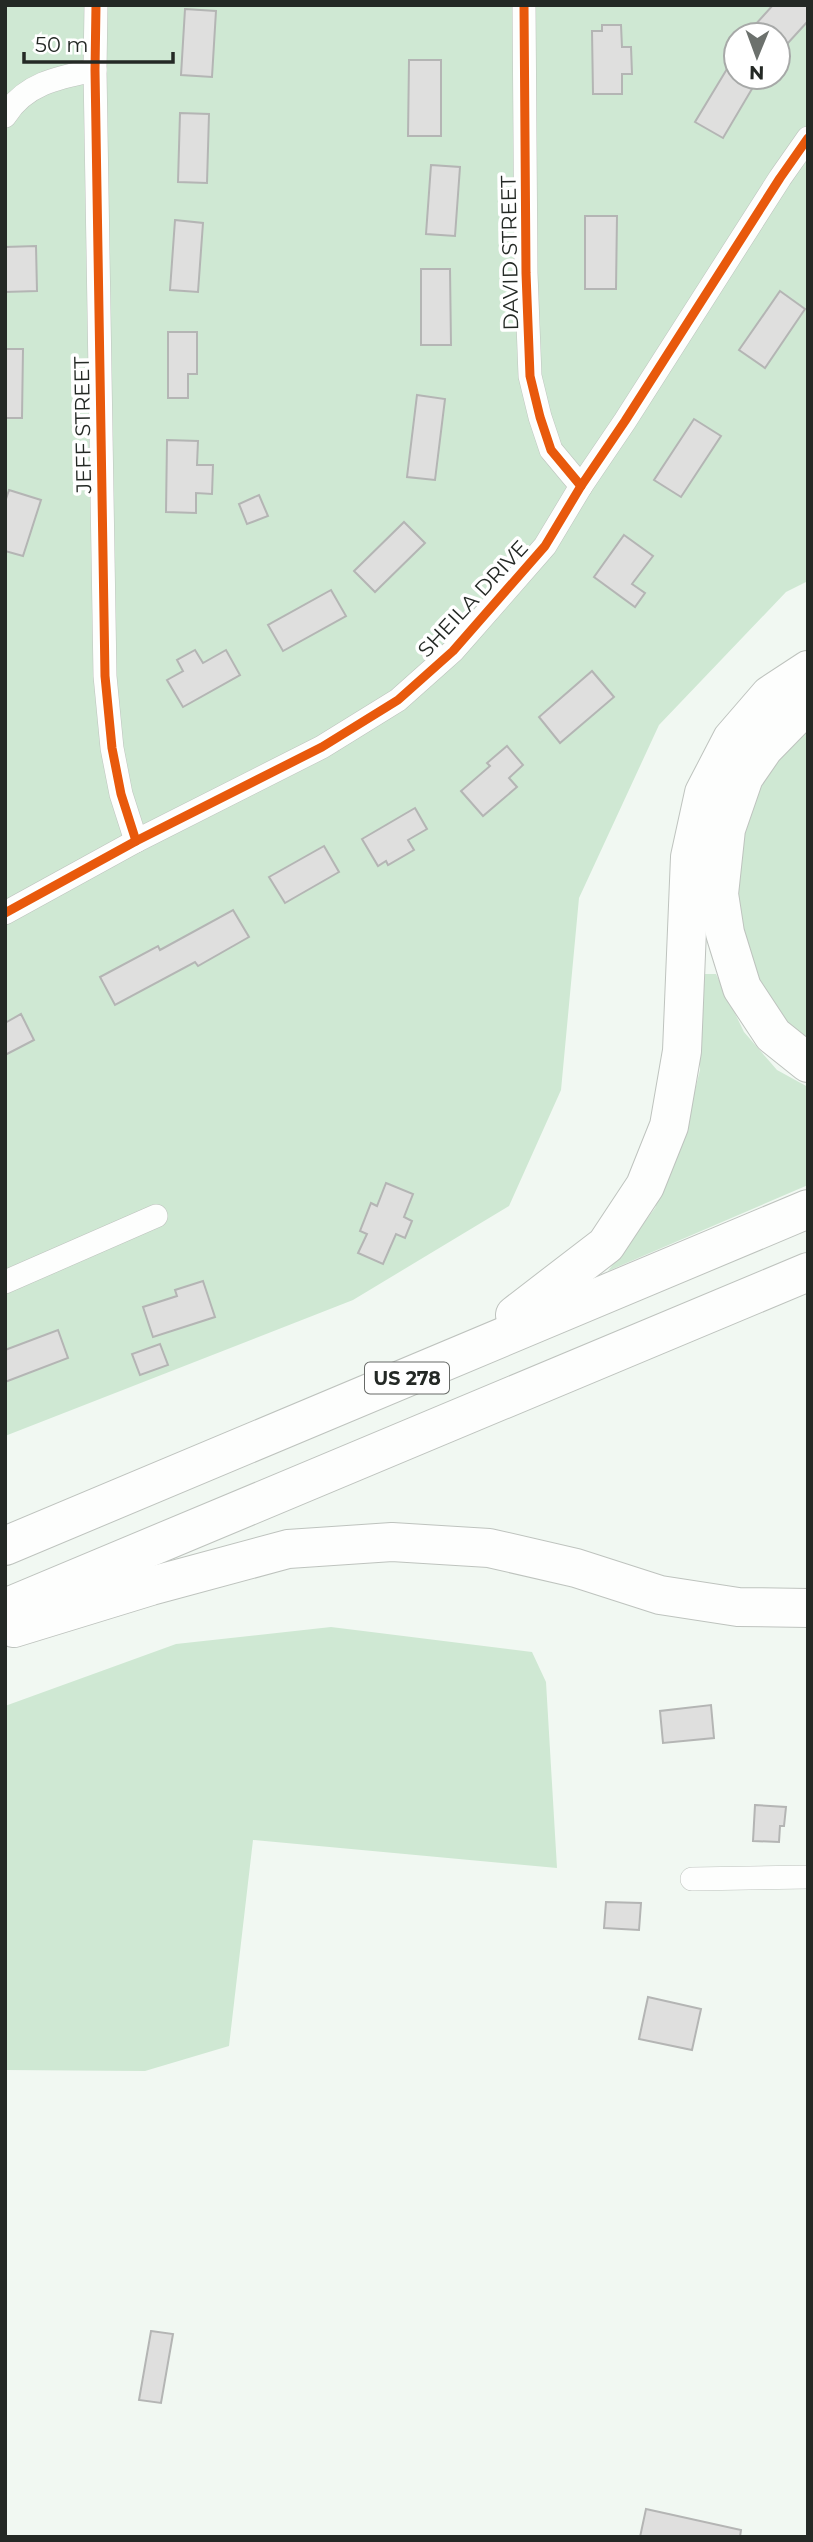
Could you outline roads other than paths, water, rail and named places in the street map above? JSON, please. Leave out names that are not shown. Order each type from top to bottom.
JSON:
[{"type":"highway","points":[[462,1354],[606,1245],[645,1186],[669,1126],[682,1051],[690,857],[705,793],[732,739],[770,695],[808,670]]},
{"type":"highway","points":[[808,703],[764,748],[744,777],[726,829],[719,894],[725,933],[742,988],[774,1035],[808,1063]]},
{"type":"highway","name":"US 278","points":[[5,1546],[808,1209]]},
{"type":"highway","name":"US 278","points":[[5,1608],[808,1272]]},
{"type":"highway","points":[[5,1630],[288,1549],[392,1542],[489,1548],[576,1568],[660,1595],[738,1607],[808,1608]]},
{"type":"street","name":"JEFF STREET","points":[[96,5],[105,676],[112,748],[121,794],[136,841]]},
{"type":"street","name":"DAVID STREET","points":[[524,5],[526,273],[530,376],[551,450],[581,486]]},
{"type":"street","points":[[5,116],[33,87],[56,78],[95,70]]},
{"type":"street","name":"SHEILA DRIVE","points":[[5,913],[136,841],[322,747],[398,700],[453,650],[545,546],[581,486],[808,138]]},
{"type":"street","points":[[5,1282],[156,1216]]},
{"type":"street","points":[[692,1879],[808,1877]]}]
